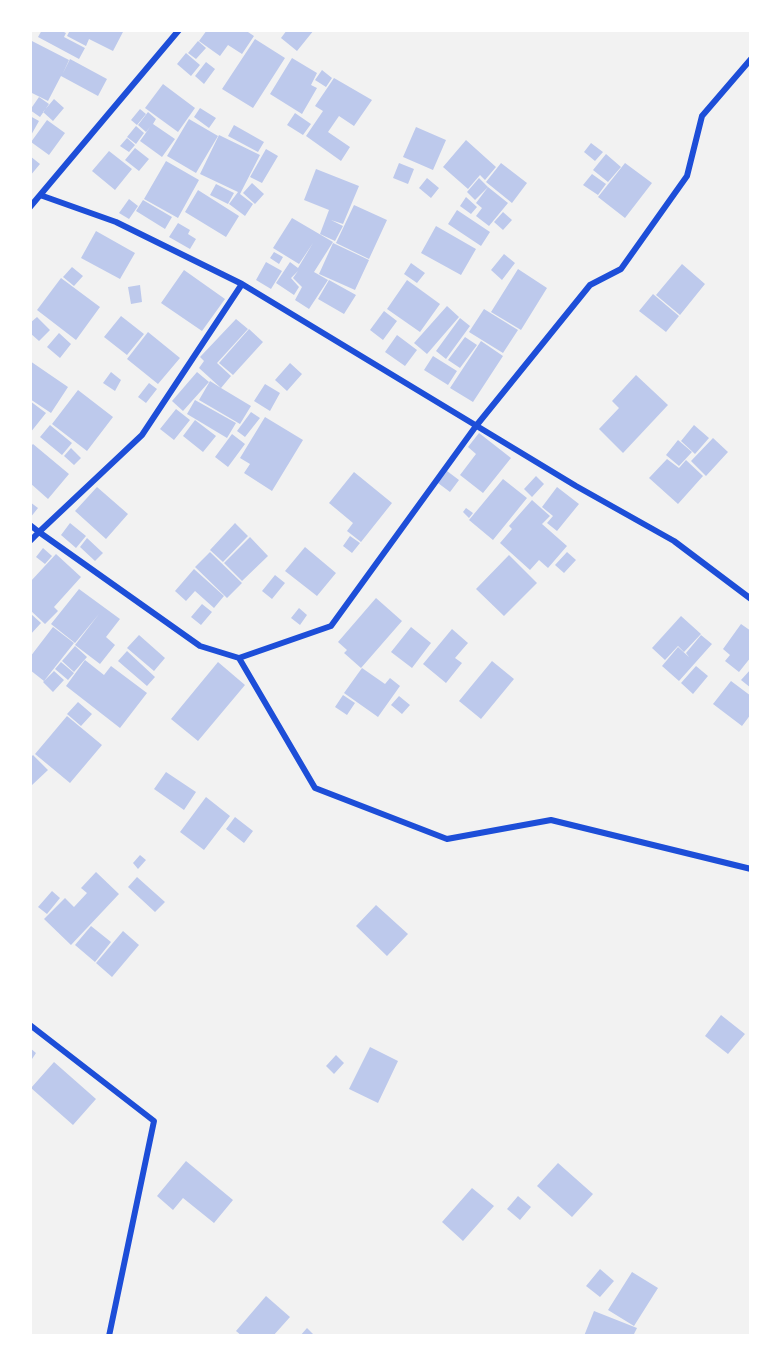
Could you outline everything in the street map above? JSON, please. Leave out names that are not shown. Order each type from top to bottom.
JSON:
[{"type":"street","points":[[30,207],[179,30]]},
{"type":"street","points":[[30,525],[200,646],[239,658],[331,627],[476,426],[590,285],[621,269],[687,176],[702,116],[751,59]]},
{"type":"street","points":[[40,195],[116,222],[242,284],[476,426],[674,541],[751,599]]},
{"type":"street","points":[[30,541],[142,435],[242,284]]},
{"type":"street","points":[[239,658],[315,788],[447,839],[551,820],[751,869]]},
{"type":"street","points":[[30,1025],[154,1121],[109,1336]]},
{"type":"building","points":[[42,30],[60,30],[66,33],[64,37],[85,48],[79,59],[38,37]]},
{"type":"building","points":[[70,30],[124,30],[113,51],[89,39],[86,46],[67,36]]},
{"type":"building","points":[[207,30],[245,30],[254,36],[242,54],[228,45],[220,56],[199,41]]},
{"type":"building","points":[[287,30],[314,30],[297,51],[281,38]]},
{"type":"building","points":[[255,39],[285,58],[253,108],[222,89]]},
{"type":"building","points":[[30,40],[69,60],[63,73],[70,59],[107,79],[98,96],[61,76],[48,101],[30,92]]},
{"type":"building","points":[[198,41],[206,48],[196,59],[188,53]]},
{"type":"building","points":[[186,53],[200,65],[191,76],[177,64]]},
{"type":"building","points":[[292,58],[317,73],[311,85],[317,88],[302,114],[270,94]]},
{"type":"building","points":[[206,62],[215,69],[204,84],[195,76]]},
{"type":"building","points":[[322,70],[332,78],[326,87],[315,80]]},
{"type":"building","points":[[334,78],[372,100],[354,126],[339,116],[328,132],[350,147],[341,161],[306,136],[323,111],[315,106]]},
{"type":"building","points":[[163,84],[195,108],[178,132],[145,108]]},
{"type":"building","points":[[39,97],[49,104],[40,117],[30,110]]},
{"type":"building","points":[[54,99],[64,108],[53,121],[43,112]]},
{"type":"building","points":[[200,108],[216,118],[209,128],[194,117]]},
{"type":"building","points":[[140,109],[146,114],[137,125],[131,120]]},
{"type":"building","points":[[148,112],[156,119],[153,124],[175,139],[162,157],[140,141],[150,127],[146,132],[138,125]]},
{"type":"building","points":[[295,113],[311,124],[303,135],[287,125]]},
{"type":"building","points":[[30,116],[39,121],[30,137]]},
{"type":"building","points":[[189,119],[218,136],[196,173],[167,156]]},
{"type":"building","points":[[47,120],[65,133],[49,155],[31,142]]},
{"type":"building","points":[[234,125],[264,142],[258,152],[228,136]]},
{"type":"building","points":[[136,126],[144,133],[136,144],[127,137]]},
{"type":"building","points":[[416,127],[446,140],[433,170],[403,157]]},
{"type":"building","points":[[219,135],[260,155],[240,194],[253,204],[245,216],[229,204],[238,192],[200,174]]},
{"type":"building","points":[[127,138],[135,145],[129,152],[120,146]]},
{"type":"building","points":[[466,140],[496,167],[485,180],[480,175],[468,189],[443,167]]},
{"type":"building","points":[[591,143],[603,152],[595,161],[584,152]]},
{"type":"building","points":[[135,148],[149,159],[139,171],[125,160]]},
{"type":"building","points":[[266,149],[278,156],[262,183],[250,177]]},
{"type":"building","points":[[109,151],[132,169],[115,190],[92,171]]},
{"type":"building","points":[[606,154],[621,167],[608,182],[593,170]]},
{"type":"building","points":[[30,156],[40,164],[30,176]]},
{"type":"building","points":[[166,161],[199,180],[178,218],[144,199]]},
{"type":"building","points":[[399,163],[414,169],[408,184],[393,178]]},
{"type":"building","points":[[501,163],[527,183],[512,203],[486,182]]},
{"type":"building","points":[[625,163],[652,183],[625,218],[598,197]]},
{"type":"building","points":[[316,169],[359,186],[343,224],[331,220],[343,226],[335,241],[320,234],[329,210],[304,200]]},
{"type":"building","points":[[592,174],[606,184],[598,195],[583,185]]},
{"type":"building","points":[[427,178],[439,188],[431,198],[419,188]]},
{"type":"building","points":[[479,178],[488,187],[475,200],[467,192]]},
{"type":"building","points":[[252,183],[264,194],[255,204],[243,193]]},
{"type":"building","points":[[216,184],[234,193],[228,204],[210,195]]},
{"type":"building","points":[[488,187],[508,203],[489,226],[476,216],[482,208],[476,203]]},
{"type":"building","points":[[198,190],[239,216],[226,237],[185,212]]},
{"type":"building","points":[[466,197],[477,207],[471,214],[460,206]]},
{"type":"building","points":[[129,199],[138,206],[129,219],[119,213]]},
{"type":"building","points":[[143,200],[172,217],[165,229],[136,211]]},
{"type":"building","points":[[354,205],[387,220],[369,259],[336,243]]},
{"type":"building","points":[[457,210],[490,232],[481,246],[448,224]]},
{"type":"building","points":[[503,212],[512,220],[503,230],[494,222]]},
{"type":"building","points":[[292,218],[333,242],[314,272],[328,280],[309,309],[295,300],[302,287],[293,278],[298,271],[291,278],[299,287],[294,295],[276,283],[290,262],[298,268],[313,243],[299,264],[273,248]]},
{"type":"building","points":[[178,223],[190,230],[188,234],[196,239],[190,249],[169,237]]},
{"type":"building","points":[[436,226],[476,249],[461,275],[421,253]]},
{"type":"building","points":[[96,231],[135,253],[120,279],[81,258]]},
{"type":"building","points":[[333,243],[369,260],[355,290],[319,274]]},
{"type":"building","points":[[274,252],[283,257],[279,264],[270,258]]},
{"type":"building","points":[[504,254],[515,263],[502,280],[491,270]]},
{"type":"building","points":[[266,262],[282,271],[271,289],[256,280]]},
{"type":"building","points":[[411,263],[425,273],[417,283],[404,274]]},
{"type":"building","points":[[682,264],[705,284],[680,315],[656,295]]},
{"type":"building","points":[[72,267],[83,276],[74,286],[63,277]]},
{"type":"building","points":[[518,269],[547,288],[521,330],[491,312]]},
{"type":"building","points":[[184,270],[225,299],[202,331],[161,303]]},
{"type":"building","points":[[61,278],[100,307],[76,340],[37,310]]},
{"type":"building","points":[[329,280],[356,295],[344,314],[318,299]]},
{"type":"building","points":[[407,280],[440,304],[420,332],[387,309]]},
{"type":"building","points":[[140,285],[142,302],[131,304],[128,287]]},
{"type":"building","points":[[653,294],[679,316],[666,332],[639,311]]},
{"type":"building","points":[[447,306],[459,317],[427,354],[414,343]]},
{"type":"building","points":[[484,309],[518,330],[503,353],[469,332]]},
{"type":"building","points":[[384,311],[397,321],[383,340],[370,330]]},
{"type":"building","points":[[121,316],[144,334],[127,355],[104,337]]},
{"type":"building","points":[[37,317],[50,330],[39,341],[30,333],[30,323]]},
{"type":"building","points":[[460,318],[470,326],[446,359],[436,351]]},
{"type":"building","points":[[236,319],[248,329],[217,363],[231,376],[221,388],[199,368],[204,361],[200,357]]},
{"type":"building","points":[[249,329],[263,342],[233,375],[219,363]]},
{"type":"building","points":[[148,332],[180,358],[158,384],[127,359]]},
{"type":"building","points":[[59,333],[71,344],[60,358],[47,347]]},
{"type":"building","points":[[397,335],[417,350],[405,366],[385,352]]},
{"type":"building","points":[[465,337],[477,345],[460,368],[448,360]]},
{"type":"building","points":[[481,341],[503,356],[473,402],[450,388]]},
{"type":"building","points":[[433,356],[457,371],[448,385],[424,370]]},
{"type":"building","points":[[30,361],[68,387],[51,413],[30,399]]},
{"type":"building","points":[[290,363],[302,374],[287,391],[275,380]]},
{"type":"building","points":[[111,372],[121,380],[115,391],[103,383]]},
{"type":"building","points":[[197,372],[209,382],[183,411],[172,401]]},
{"type":"building","points":[[636,375],[668,405],[623,453],[599,429],[619,408],[612,401]]},
{"type":"building","points":[[210,381],[251,406],[240,424],[199,400]]},
{"type":"building","points":[[149,383],[157,389],[146,403],[138,397]]},
{"type":"building","points":[[265,384],[280,393],[270,411],[254,401]]},
{"type":"building","points":[[78,390],[113,417],[87,451],[52,424]]},
{"type":"building","points":[[195,400],[236,423],[227,438],[187,414]]},
{"type":"building","points":[[30,401],[46,413],[30,433]]},
{"type":"building","points":[[176,409],[190,420],[174,440],[160,429]]},
{"type":"building","points":[[251,412],[260,418],[245,437],[237,431]]},
{"type":"building","points":[[265,417],[303,440],[272,491],[244,473],[250,464],[240,458]]},
{"type":"building","points":[[195,420],[216,436],[203,452],[183,436]]},
{"type":"building","points":[[50,425],[72,443],[62,455],[40,437]]},
{"type":"building","points":[[694,425],[709,438],[695,454],[681,441]]},
{"type":"building","points":[[479,433],[511,458],[483,493],[460,475],[476,454],[468,447]]},
{"type":"building","points":[[232,434],[245,444],[228,467],[215,457]]},
{"type":"building","points":[[713,438],[728,452],[706,476],[691,461]]},
{"type":"building","points":[[678,440],[692,452],[679,466],[666,455]]},
{"type":"building","points":[[33,444],[69,474],[48,499],[30,483],[30,447]]},
{"type":"building","points":[[71,448],[81,458],[74,465],[64,456]]},
{"type":"building","points":[[667,459],[679,468],[686,460],[703,476],[678,504],[649,478]]},
{"type":"building","points":[[447,471],[459,480],[450,492],[438,483]]},
{"type":"building","points":[[354,472],[392,503],[361,542],[347,531],[353,523],[329,503]]},
{"type":"building","points":[[536,476],[544,484],[532,497],[524,489]]},
{"type":"building","points":[[503,479],[527,498],[493,540],[469,520]]},
{"type":"building","points":[[97,487],[128,514],[106,539],[75,511]]},
{"type":"building","points":[[557,487],[579,504],[557,531],[547,523],[553,516],[542,507]]},
{"type":"building","points":[[532,500],[550,516],[542,524],[567,546],[548,568],[539,560],[530,570],[500,543],[512,529],[509,526]]},
{"type":"building","points":[[30,502],[38,508],[30,518]]},
{"type":"building","points":[[466,508],[473,513],[469,518],[463,512]]},
{"type":"building","points":[[70,523],[86,536],[76,548],[61,535]]},
{"type":"building","points":[[235,523],[248,536],[223,562],[210,550]]},
{"type":"building","points":[[350,536],[360,543],[352,553],[343,546]]},
{"type":"building","points":[[250,537],[268,556],[242,581],[224,563]]},
{"type":"building","points":[[87,538],[103,553],[95,561],[80,547]]},
{"type":"building","points":[[305,547],[336,573],[317,596],[285,571]]},
{"type":"building","points":[[43,548],[52,556],[45,564],[36,557]]},
{"type":"building","points":[[210,552],[242,583],[227,598],[195,567]]},
{"type":"building","points":[[567,552],[576,560],[564,573],[555,565]]},
{"type":"building","points":[[56,554],[81,577],[54,607],[58,611],[45,624],[30,610],[30,582]]},
{"type":"building","points":[[509,555],[537,583],[504,616],[476,589]]},
{"type":"building","points":[[194,569],[224,596],[214,608],[195,591],[186,601],[175,591]]},
{"type":"building","points":[[275,575],[285,583],[272,599],[262,591]]},
{"type":"building","points":[[79,589],[120,619],[106,637],[115,645],[100,664],[75,645],[99,614],[75,643],[51,624]]},
{"type":"building","points":[[376,598],[402,621],[361,668],[344,653],[347,650],[338,642]]},
{"type":"building","points":[[202,604],[212,612],[201,625],[191,617]]},
{"type":"building","points":[[299,608],[307,615],[300,625],[291,618]]},
{"type":"building","points":[[30,613],[41,623],[30,635]]},
{"type":"building","points":[[681,616],[701,634],[684,652],[678,646],[665,660],[652,648]]},
{"type":"building","points":[[741,624],[751,631],[751,657],[739,672],[725,661],[730,655],[723,649]]},
{"type":"building","points":[[53,627],[74,643],[44,681],[30,670],[30,657]]},
{"type":"building","points":[[411,627],[431,643],[412,668],[391,652]]},
{"type":"building","points":[[452,629],[468,643],[455,658],[462,663],[446,683],[423,664]]},
{"type":"building","points":[[139,635],[165,658],[154,671],[127,648]]},
{"type":"building","points":[[701,635],[712,644],[679,681],[662,666],[678,647],[689,657],[686,653]]},
{"type":"building","points":[[75,646],[87,657],[74,672],[62,661]]},
{"type":"building","points":[[127,651],[155,677],[147,686],[118,661]]},
{"type":"building","points":[[85,660],[104,675],[111,666],[147,693],[120,728],[66,686]]},
{"type":"building","points":[[492,661],[514,679],[481,719],[459,701]]},
{"type":"building","points":[[61,662],[74,673],[68,680],[55,669]]},
{"type":"building","points":[[218,662],[245,685],[198,741],[171,719]]},
{"type":"building","points":[[696,666],[708,676],[693,694],[681,683]]},
{"type":"building","points":[[362,668],[385,684],[390,678],[400,686],[378,717],[344,693]]},
{"type":"building","points":[[751,669],[751,688],[741,680]]},
{"type":"building","points":[[54,671],[64,680],[53,692],[43,682]]},
{"type":"building","points":[[731,681],[751,696],[751,714],[742,726],[713,704]]},
{"type":"building","points":[[343,695],[355,703],[347,715],[335,707]]},
{"type":"building","points":[[399,696],[410,705],[402,714],[391,705]]},
{"type":"building","points":[[78,702],[92,714],[81,726],[67,714]]},
{"type":"building","points":[[67,716],[102,745],[70,783],[35,754]]},
{"type":"building","points":[[33,755],[48,770],[31,786],[30,758]]},
{"type":"building","points":[[166,772],[196,792],[184,810],[154,789]]},
{"type":"building","points":[[206,797],[230,816],[204,850],[180,832]]},
{"type":"building","points":[[235,817],[253,831],[244,843],[226,829]]},
{"type":"building","points":[[140,855],[146,860],[138,869],[133,863]]},
{"type":"building","points":[[96,872],[119,894],[71,945],[44,919],[65,898],[74,907],[87,893],[81,888]]},
{"type":"building","points":[[137,877],[165,902],[155,912],[128,887]]},
{"type":"building","points":[[52,891],[60,898],[47,914],[38,907]]},
{"type":"building","points":[[376,905],[408,934],[387,956],[356,926]]},
{"type":"building","points":[[91,926],[111,942],[95,962],[75,945]]},
{"type":"building","points":[[123,931],[139,945],[112,977],[96,963]]},
{"type":"building","points":[[721,1015],[745,1034],[728,1054],[705,1036]]},
{"type":"building","points":[[370,1047],[398,1061],[378,1103],[349,1089]]},
{"type":"building","points":[[30,1048],[36,1053],[30,1062]]},
{"type":"building","points":[[336,1055],[344,1063],[334,1074],[326,1066]]},
{"type":"building","points":[[54,1062],[96,1099],[73,1125],[31,1088]]},
{"type":"building","points":[[186,1161],[233,1200],[214,1223],[183,1198],[173,1210],[157,1196]]},
{"type":"building","points":[[558,1163],[593,1194],[572,1217],[537,1186]]},
{"type":"building","points":[[472,1188],[494,1206],[463,1241],[442,1222]]},
{"type":"building","points":[[518,1196],[531,1207],[520,1220],[507,1209]]},
{"type":"building","points":[[600,1269],[614,1281],[600,1297],[586,1286]]},
{"type":"building","points":[[632,1272],[658,1288],[634,1326],[608,1310]]},
{"type":"building","points":[[266,1296],[290,1317],[273,1336],[242,1336],[236,1331]]},
{"type":"building","points":[[594,1311],[637,1328],[633,1336],[584,1336]]},
{"type":"building","points":[[307,1328],[315,1336],[300,1336]]}]
